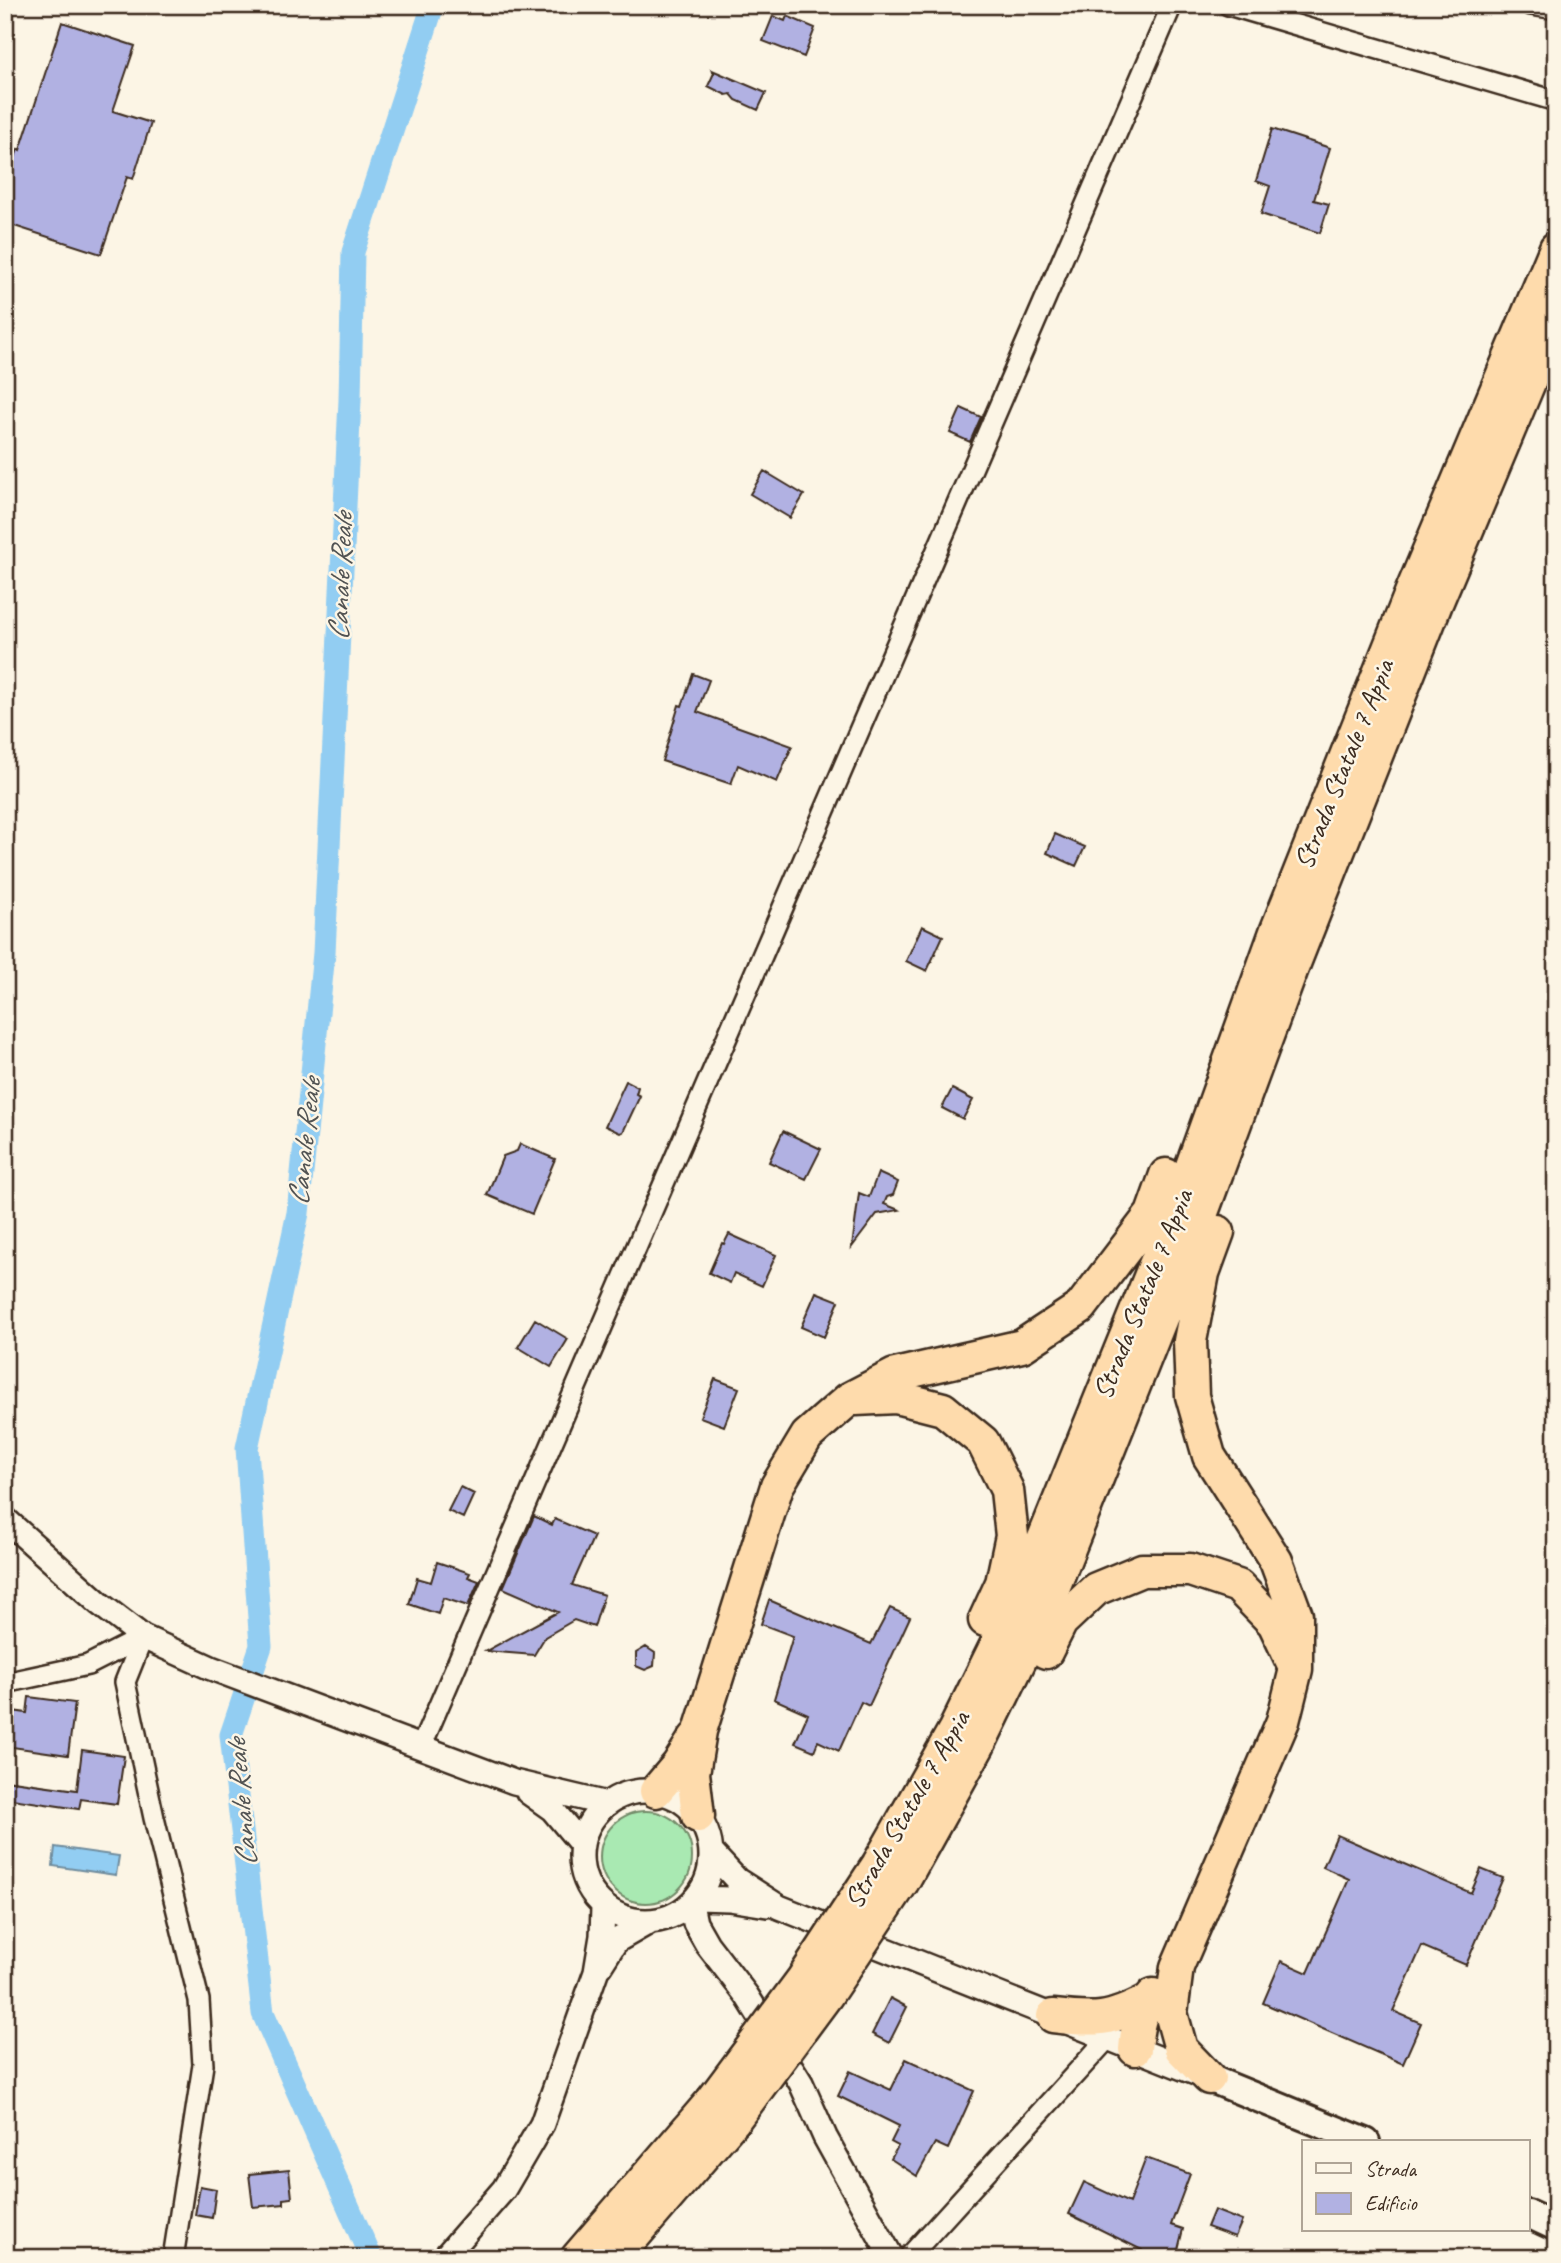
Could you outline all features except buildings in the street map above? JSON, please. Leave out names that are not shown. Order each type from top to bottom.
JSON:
[{"type":"highway","name":"Strada Statale 7 Appia","points":[[890,1873],[954,1731],[1021,1595],[1168,1233],[1276,932],[1412,591],[1556,248]]},
{"type":"highway","name":"Strada Statale 7 Appia","points":[[615,2258],[723,2111],[803,1979],[890,1873],[978,1746],[1044,1611],[1187,1253],[1291,971],[1437,601],[1556,318]]},
{"type":"highway","points":[[698,1816],[694,1773],[700,1731],[776,1486],[807,1436],[849,1399],[895,1375],[1022,1346],[1081,1307],[1152,1214],[1221,1029],[1276,932]]},
{"type":"highway","points":[[1053,2016],[1087,2020],[1120,2034],[1156,2035],[1159,2007],[1283,1721],[1296,1670],[1296,1615],[1276,1561],[1209,1456],[1192,1396],[1190,1341],[1203,1273],[1271,1083],[1291,971]]},
{"type":"highway","points":[[849,1399],[896,1397],[943,1409],[983,1442],[1007,1490],[1012,1536],[1002,1583],[935,1721],[890,1873]]},
{"type":"highway","points":[[890,1873],[995,1757],[1061,1622],[1096,1589],[1142,1570],[1190,1570],[1238,1586],[1274,1623],[1296,1670]]},
{"type":"highway","points":[[656,1791],[678,1765],[700,1731]]},
{"type":"highway","points":[[1159,2007],[1181,2049],[1209,2078]]},
{"type":"highway","name":"Strada Statale 7 Appia","points":[[577,2258],[723,2111]]},
{"type":"main road","points":[[1209,2078],[1361,2140]]},
{"type":"main road","points":[[1530,2215],[1556,2227]]},
{"type":"street","points":[[421,1747],[1172,5]]},
{"type":"street","points":[[1228,5],[1556,101]]},
{"type":"street","points":[[1531,5],[1556,9]]},
{"type":"street","points":[[5,1519],[100,1604],[143,1637],[211,1668],[514,1782],[607,1804]]},
{"type":"street","points":[[5,1684],[88,1665],[143,1637]]},
{"type":"street","points":[[143,1637],[125,1682],[154,1818],[199,2000],[203,2065],[173,2258]]},
{"type":"street","points":[[514,1782],[552,1809],[582,1845]]},
{"type":"street","points":[[444,2258],[504,2189],[542,2124],[596,1972],[616,1941],[658,1921],[694,1901],[706,1884],[712,1853],[708,1834],[698,1816],[687,1804],[656,1791],[630,1793],[607,1804],[595,1815],[586,1829],[582,1845],[582,1868],[589,1889],[603,1907],[617,1916],[632,1921],[658,1921],[707,1944]]},
{"type":"street","points":[[712,1853],[737,1880],[779,1907],[1053,2016]]},
{"type":"street","points":[[694,1901],[729,1899],[779,1907]]},
{"type":"street","points":[[694,1901],[695,1923],[707,1944],[747,1996],[801,2083],[825,2137],[892,2258]]},
{"type":"street","points":[[596,1972],[603,1907]]},
{"type":"street","points":[[908,2258],[1120,2034],[1209,2078]]},
{"type":"green space","points":[[646,1811],[672,1819],[684,1831],[692,1857],[684,1883],[672,1895],[646,1903],[620,1895],[608,1883],[600,1857],[608,1831],[620,1819]]},
{"type":"water","points":[[55,1847],[119,1856],[116,1875],[53,1866]]},
{"type":"waterway","name":"Canale Reale","points":[[371,2258],[263,2013],[231,1735],[261,1646],[247,1448],[298,1213],[324,953],[350,400],[353,252],[433,5]]}]
